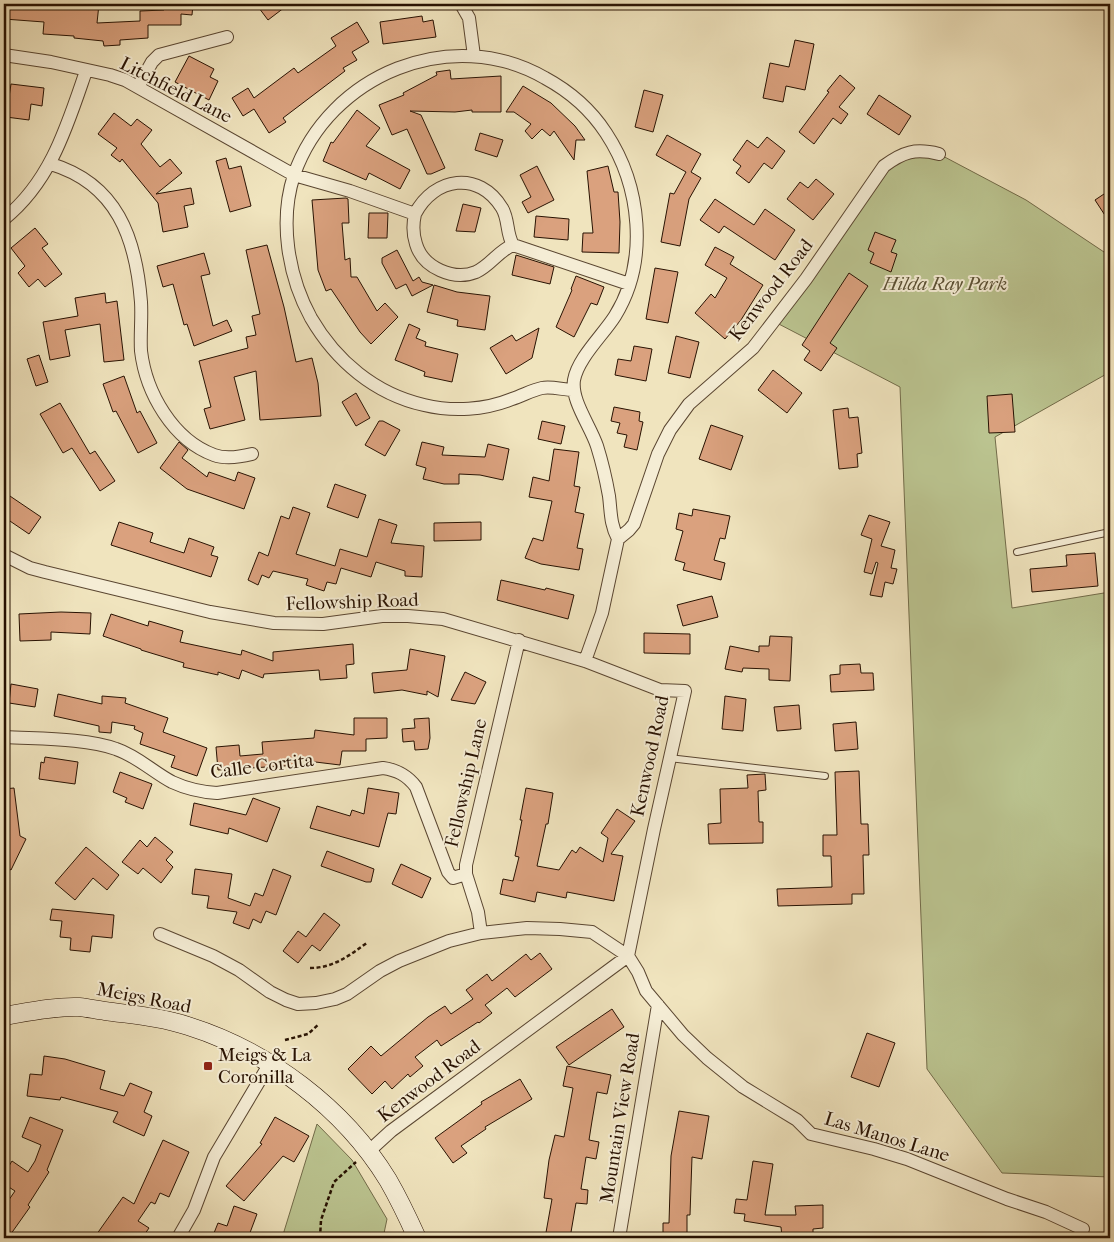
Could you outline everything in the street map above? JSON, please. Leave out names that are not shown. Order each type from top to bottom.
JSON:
[{"type":"main road","name":"Meigs Road","points":[[4,1016],[79,1007],[140,1015],[187,1026],[222,1038],[270,1063],[331,1111],[363,1156],[392,1187],[405,1210],[417,1238]]},
{"type":"street","points":[[461,4],[468,18],[474,56]]},
{"type":"street","points":[[138,87],[152,62],[160,55],[227,37]]},
{"type":"street","name":"Litchfield Lane","points":[[4,55],[51,62],[125,80],[294,175],[350,191],[414,214]]},
{"type":"street","points":[[574,390],[540,388],[509,401],[484,407],[443,408],[402,399],[369,382],[353,370],[334,351],[318,330],[305,307],[289,257],[287,211],[294,175],[310,142],[324,121],[343,101],[365,84],[398,68],[424,59],[474,56],[511,62],[533,70],[553,82],[589,112],[605,131],[626,172],[633,199],[636,236],[634,261],[629,284],[622,303],[583,360],[575,376],[574,398],[595,441],[609,495],[611,523],[618,539],[604,605],[585,661]]},
{"type":"street","points":[[4,219],[30,194],[50,164],[61,143],[86,71]]},
{"type":"street","name":"Kenwood Road","points":[[618,539],[634,524],[658,454],[670,430],[689,404],[753,348],[806,279],[878,173],[887,164],[905,153],[929,151],[939,154]]},
{"type":"street","points":[[50,164],[70,170],[99,190],[112,204],[121,219],[133,250],[138,276],[141,303],[141,351],[145,372],[153,394],[167,418],[194,445],[215,456],[233,457],[252,454]]},
{"type":"street","points":[[513,245],[509,238],[506,216],[503,209],[489,192],[476,185],[454,183],[440,187],[428,196],[414,214],[415,243],[418,250],[432,266],[446,273],[460,275],[475,272],[488,266],[503,249],[513,245],[629,284]]},
{"type":"street","name":"Fellowship Road","points":[[4,555],[30,568],[210,612],[274,623],[299,625],[324,624],[382,616],[443,619],[585,661]]},
{"type":"street","name":"Fellowship Lane","points":[[481,933],[478,912],[466,874],[466,865],[519,640]]},
{"type":"street","name":"Kenwood Road","points":[[363,1156],[391,1131],[628,956],[669,758],[685,691],[660,690],[585,661]]},
{"type":"street","name":"Calle Cortita","points":[[5,737],[95,744],[115,748],[128,754],[172,782],[198,791],[217,793],[382,768],[398,771],[412,780],[420,794],[448,872],[453,878],[466,874]]},
{"type":"street","points":[[160,934],[213,956],[239,970],[270,992],[298,1004],[335,999],[347,994],[399,961],[429,948],[481,933],[527,928],[592,932],[628,956]]},
{"type":"street","name":"Las Manos Lane","points":[[628,956],[638,972],[646,991],[683,1036],[743,1087],[797,1120],[811,1134],[874,1149],[906,1159],[1007,1199],[1046,1212],[1082,1229]]},
{"type":"street","name":"Mountain View Road","points":[[619,1238],[658,1005]]},
{"type":"street","points":[[178,1238],[194,1210],[214,1157],[270,1063]]},
{"type":"lane","points":[[1017,552],[1110,532]]},
{"type":"lane","points":[[669,758],[825,776]]},
{"type":"path","points":[[310,968],[322,968],[338,962],[368,942]]},
{"type":"path","points":[[285,1040],[308,1034],[319,1024]]},
{"type":"path","points":[[320,1238],[321,1220],[334,1182],[363,1156]]},
{"type":"green space","name":"Hilda Ray Park","points":[[939,154],[1026,200],[1110,256],[1110,372],[995,437],[1012,608],[1110,592],[1110,1177],[1002,1173],[927,1069],[900,387],[773,321],[898,156]]},
{"type":"green space","points":[[317,1124],[352,1160],[387,1219],[383,1238],[282,1238]]},
{"type":"building","points":[[4,4],[99,4],[97,23],[140,21],[140,11],[164,10],[164,4],[193,4],[192,15],[181,14],[181,25],[148,25],[148,38],[120,40],[120,45],[104,46],[103,41],[74,38],[74,36],[43,34],[44,22],[4,19]]},
{"type":"building","points":[[256,4],[289,4],[268,20]]},
{"type":"building","points":[[422,16],[423,22],[433,20],[436,37],[383,44],[380,22]]},
{"type":"building","points":[[357,22],[369,42],[352,52],[357,60],[343,68],[345,71],[283,118],[286,122],[269,133],[254,109],[243,116],[232,98],[248,88],[254,98],[294,68],[298,73],[336,46],[331,38]]},
{"type":"building","points":[[795,40],[814,44],[805,90],[786,86],[783,102],[763,98],[770,63],[789,67]]},
{"type":"building","points":[[189,56],[214,69],[210,77],[218,81],[209,100],[175,82]]},
{"type":"building","points":[[450,70],[451,79],[501,76],[501,112],[472,112],[472,110],[455,112],[410,111],[421,115],[445,168],[427,174],[407,129],[392,135],[379,105],[404,95],[403,93],[437,75],[436,72]]},
{"type":"building","points":[[840,75],[855,88],[839,107],[848,114],[841,124],[833,118],[814,144],[799,132]]},
{"type":"building","points":[[11,84],[44,88],[42,106],[31,104],[29,120],[6,117]]},
{"type":"building","points":[[523,86],[551,103],[575,126],[585,140],[576,140],[574,160],[554,131],[550,136],[542,129],[532,139],[525,131],[531,124],[514,112],[506,112]]},
{"type":"building","points":[[644,90],[663,95],[653,132],[635,127]]},
{"type":"building","points":[[879,95],[911,116],[899,135],[867,114]]},
{"type":"building","points":[[357,110],[380,128],[366,146],[410,170],[400,189],[369,173],[366,180],[323,161],[331,142],[333,143]]},
{"type":"building","points":[[114,113],[131,126],[137,119],[152,130],[141,144],[160,167],[170,159],[182,173],[156,194],[191,188],[194,204],[184,206],[188,227],[163,232],[158,203],[122,159],[120,162],[111,155],[117,148],[98,134]]},
{"type":"building","points":[[480,133],[503,140],[497,157],[475,150]]},
{"type":"building","points":[[667,135],[701,154],[691,172],[701,178],[689,199],[680,246],[661,242],[670,193],[674,194],[686,172],[656,155]]},
{"type":"building","points":[[767,137],[785,151],[772,169],[764,163],[749,183],[736,173],[741,166],[733,160],[747,140],[758,148]]},
{"type":"building","points":[[226,158],[229,169],[241,166],[251,206],[230,212],[216,161]]},
{"type":"building","points":[[537,166],[554,200],[528,213],[522,202],[531,197],[520,175]]},
{"type":"building","points":[[608,166],[614,192],[618,192],[620,222],[619,253],[582,252],[583,233],[593,233],[587,171]]},
{"type":"building","points":[[816,179],[834,194],[813,220],[787,199],[800,182],[808,188]]},
{"type":"building","points":[[1110,190],[1110,223],[1095,200]]},
{"type":"building","points":[[348,199],[349,223],[342,223],[345,260],[350,258],[351,277],[357,277],[377,311],[385,303],[398,317],[371,344],[360,332],[331,289],[326,291],[318,270],[312,200]]},
{"type":"building","points":[[715,199],[754,225],[765,209],[795,230],[775,260],[724,226],[719,233],[700,220]]},
{"type":"building","points":[[463,204],[481,208],[475,232],[456,231]]},
{"type":"building","points":[[369,213],[388,213],[387,238],[368,238]]},
{"type":"building","points":[[536,216],[569,219],[568,240],[534,237]]},
{"type":"building","points":[[35,228],[48,244],[42,248],[62,274],[45,287],[38,279],[29,287],[18,273],[25,266],[11,248]]},
{"type":"building","points":[[875,232],[896,240],[891,252],[897,254],[891,272],[870,263],[874,253],[868,250]]},
{"type":"building","points":[[267,245],[284,307],[296,362],[312,358],[318,383],[321,416],[260,420],[256,371],[234,377],[245,420],[210,429],[204,409],[211,407],[199,361],[248,348],[246,337],[256,335],[252,316],[260,314],[246,250]]},
{"type":"building","points":[[715,247],[734,257],[730,264],[763,285],[741,320],[725,339],[695,313],[711,294],[715,298],[727,278],[705,265]]},
{"type":"building","points":[[397,250],[413,281],[419,277],[422,282],[433,285],[412,296],[406,284],[396,289],[382,263],[382,258]]},
{"type":"building","points":[[204,253],[210,274],[201,276],[213,326],[227,320],[232,331],[194,346],[187,324],[184,325],[173,284],[163,287],[157,266]]},
{"type":"building","points":[[516,255],[554,267],[550,284],[512,275]]},
{"type":"building","points":[[655,268],[678,272],[668,323],[646,319]]},
{"type":"building","points":[[849,273],[868,286],[830,343],[837,348],[821,371],[804,360],[810,351],[802,345]]},
{"type":"building","points":[[576,276],[604,287],[597,305],[591,303],[574,337],[556,327]]},
{"type":"building","points":[[434,285],[457,292],[490,296],[485,330],[457,326],[458,320],[427,312]]},
{"type":"building","points":[[105,293],[106,303],[117,301],[124,360],[104,362],[100,324],[65,330],[70,356],[50,360],[43,322],[78,316],[75,298]]},
{"type":"building","points":[[409,324],[420,329],[416,338],[426,342],[425,346],[458,354],[452,382],[424,376],[425,372],[395,360]]},
{"type":"building","points":[[539,328],[532,358],[506,374],[490,348],[512,335],[516,341]]},
{"type":"building","points":[[676,336],[699,342],[690,378],[668,373]]},
{"type":"building","points":[[634,346],[652,349],[646,381],[615,375],[618,359],[631,361]]},
{"type":"building","points":[[39,355],[48,382],[36,386],[27,359]]},
{"type":"building","points":[[773,370],[802,393],[787,413],[758,390]]},
{"type":"building","points":[[124,376],[137,413],[140,411],[157,443],[138,453],[116,411],[113,412],[103,384]]},
{"type":"building","points":[[356,393],[370,418],[356,426],[342,402]]},
{"type":"building","points":[[1012,394],[1015,432],[989,433],[987,396]]},
{"type":"building","points":[[60,403],[90,454],[95,451],[115,481],[100,491],[72,448],[63,453],[40,414]]},
{"type":"building","points":[[614,407],[640,412],[639,421],[643,422],[637,450],[624,447],[627,435],[617,433],[620,423],[611,421]]},
{"type":"building","points":[[848,408],[849,418],[858,417],[862,453],[857,454],[858,467],[839,469],[833,410]]},
{"type":"building","points":[[379,421],[383,421],[400,430],[385,456],[365,445]]},
{"type":"building","points":[[542,421],[565,426],[561,444],[538,439]]},
{"type":"building","points":[[711,425],[743,436],[731,470],[699,459]]},
{"type":"building","points":[[179,442],[188,450],[182,458],[207,477],[209,472],[235,481],[238,472],[255,478],[244,509],[187,489],[160,468]]},
{"type":"building","points":[[422,442],[444,447],[442,455],[485,457],[488,444],[509,449],[503,480],[480,475],[459,474],[459,484],[444,484],[423,479],[426,468],[416,465]]},
{"type":"building","points":[[554,449],[579,452],[574,486],[580,487],[575,512],[584,514],[577,548],[583,549],[579,570],[541,564],[525,558],[533,538],[543,541],[552,501],[529,497],[533,477],[549,481]]},
{"type":"building","points":[[335,484],[366,495],[358,518],[327,507]]},
{"type":"building","points":[[4,492],[41,517],[29,534],[4,517]]},
{"type":"building","points":[[293,507],[310,513],[296,554],[335,566],[340,549],[367,557],[379,519],[397,525],[391,543],[424,546],[422,577],[405,576],[405,571],[376,562],[371,577],[341,568],[336,584],[327,582],[324,591],[306,585],[308,579],[273,571],[269,578],[262,575],[258,585],[248,580],[259,552],[268,556],[281,516],[289,519]]},
{"type":"building","points":[[693,509],[730,516],[725,539],[720,538],[714,560],[725,563],[721,580],[683,570],[685,563],[675,560],[683,531],[676,529],[679,513],[692,516]]},
{"type":"building","points":[[869,515],[890,522],[881,546],[895,550],[891,568],[897,569],[893,584],[885,582],[882,597],[870,595],[878,563],[876,562],[872,574],[864,572],[872,539],[861,535]]},
{"type":"building","points":[[119,522],[153,533],[150,542],[184,553],[189,538],[214,547],[211,555],[218,557],[211,577],[111,545]]},
{"type":"building","points":[[481,522],[481,540],[434,541],[434,523]]},
{"type":"building","points":[[1095,553],[1098,586],[1032,592],[1030,569],[1067,566],[1066,555]]},
{"type":"building","points":[[501,580],[574,595],[568,619],[497,600]]},
{"type":"building","points":[[712,596],[718,617],[683,626],[677,605]]},
{"type":"building","points":[[91,613],[90,634],[51,632],[51,640],[20,641],[19,614]]},
{"type":"building","points":[[111,614],[148,626],[149,621],[183,631],[180,642],[241,655],[242,650],[273,661],[273,652],[353,644],[354,664],[346,665],[347,678],[320,680],[319,670],[264,674],[263,678],[242,670],[239,679],[218,672],[218,675],[183,667],[184,663],[103,636]]},
{"type":"building","points":[[644,633],[690,634],[690,654],[644,653]]},
{"type":"building","points":[[770,636],[792,637],[790,681],[769,680],[769,669],[743,668],[742,672],[725,669],[730,646],[759,652],[759,646],[769,646]]},
{"type":"building","points":[[410,649],[445,656],[438,697],[427,691],[427,695],[402,690],[374,693],[372,673],[407,670]]},
{"type":"building","points":[[860,664],[861,673],[873,673],[874,690],[831,692],[830,675],[840,674],[840,665]]},
{"type":"building","points":[[465,672],[486,682],[475,704],[451,700]]},
{"type":"building","points":[[11,684],[38,689],[35,707],[9,703]]},
{"type":"building","points":[[58,694],[102,704],[102,696],[126,698],[125,703],[168,718],[163,732],[207,748],[197,776],[171,767],[175,756],[140,744],[143,733],[134,729],[135,726],[112,722],[111,733],[99,732],[99,726],[54,716]]},
{"type":"building","points":[[725,696],[746,699],[743,731],[722,729]]},
{"type":"building","points":[[799,705],[801,729],[777,731],[774,707]]},
{"type":"building","points":[[354,718],[387,718],[387,738],[366,739],[366,751],[342,751],[340,765],[299,760],[299,765],[218,770],[216,747],[239,745],[240,756],[263,754],[262,742],[314,738],[315,730],[354,735]]},
{"type":"building","points":[[429,718],[430,738],[428,749],[415,750],[414,741],[403,742],[402,729],[415,728],[414,719]]},
{"type":"building","points":[[856,722],[858,749],[835,751],[833,724]]},
{"type":"building","points":[[45,757],[78,762],[75,784],[39,779],[41,762],[44,763]]},
{"type":"building","points":[[859,771],[861,824],[868,824],[869,855],[863,855],[864,894],[852,894],[852,904],[778,906],[777,889],[832,887],[831,856],[823,856],[823,835],[837,835],[835,772]]},
{"type":"building","points":[[120,772],[152,784],[143,809],[125,802],[127,798],[113,792]]},
{"type":"building","points":[[765,774],[766,790],[758,791],[759,822],[763,822],[763,843],[709,844],[708,824],[721,823],[720,789],[748,788],[747,775]]},
{"type":"building","points":[[14,788],[20,836],[26,839],[11,870],[4,866],[4,789]]},
{"type":"building","points":[[368,788],[399,793],[396,814],[388,813],[379,847],[310,828],[317,806],[350,816],[352,810],[364,814]]},
{"type":"building","points":[[526,788],[553,793],[548,824],[546,824],[537,866],[559,870],[572,850],[576,853],[580,847],[603,862],[608,838],[601,833],[617,809],[635,821],[611,854],[623,856],[614,901],[567,892],[566,898],[537,892],[535,902],[500,894],[503,879],[513,881],[519,857],[515,856]]},
{"type":"building","points":[[253,798],[280,808],[267,842],[229,828],[228,834],[190,825],[194,803],[246,815]]},
{"type":"building","points":[[155,837],[173,852],[166,860],[173,867],[161,883],[143,868],[138,874],[122,862],[140,840],[147,847]]},
{"type":"building","points":[[86,847],[119,875],[107,890],[93,878],[75,900],[55,883]]},
{"type":"building","points":[[327,851],[374,869],[371,882],[366,882],[321,866]]},
{"type":"building","points":[[401,864],[431,878],[422,898],[392,884]]},
{"type":"building","points":[[195,869],[232,874],[228,898],[250,906],[255,893],[263,896],[273,869],[291,876],[276,915],[266,911],[261,923],[253,919],[249,929],[233,923],[237,912],[207,908],[209,896],[192,894]]},
{"type":"building","points":[[52,909],[114,915],[112,938],[92,936],[90,952],[70,950],[71,938],[60,937],[62,921],[50,920]]},
{"type":"building","points":[[324,913],[340,925],[320,951],[312,945],[298,963],[283,951],[298,931],[306,937]]},
{"type":"building","points":[[540,953],[552,969],[515,997],[507,988],[485,1005],[492,1013],[479,1023],[441,1046],[437,1040],[415,1057],[423,1066],[410,1077],[408,1074],[392,1089],[385,1081],[372,1094],[348,1069],[371,1046],[381,1056],[428,1017],[445,1006],[451,1014],[473,999],[466,990],[487,974],[492,981],[526,954],[531,960]]},
{"type":"building","points":[[612,1009],[624,1027],[569,1065],[556,1047]]},
{"type":"building","points":[[867,1033],[895,1043],[879,1087],[851,1077]]},
{"type":"building","points":[[44,1056],[65,1059],[105,1071],[100,1089],[124,1096],[130,1083],[152,1092],[144,1112],[152,1116],[144,1136],[113,1122],[118,1112],[61,1097],[60,1100],[27,1096],[30,1074],[42,1075]]},
{"type":"building","points":[[567,1066],[611,1075],[607,1094],[597,1092],[589,1140],[599,1142],[596,1159],[586,1157],[581,1189],[588,1190],[587,1204],[576,1203],[570,1238],[545,1238],[552,1199],[544,1198],[549,1160],[555,1135],[564,1137],[573,1088],[563,1086]]},
{"type":"building","points":[[520,1079],[532,1099],[485,1127],[486,1129],[461,1146],[467,1153],[453,1163],[435,1138],[482,1104],[481,1102]]},
{"type":"building","points":[[679,1111],[709,1116],[702,1159],[692,1157],[690,1215],[687,1215],[687,1238],[663,1238],[663,1223],[669,1223],[671,1156]]},
{"type":"building","points":[[30,1117],[63,1130],[47,1170],[49,1172],[28,1205],[30,1207],[8,1238],[4,1238],[4,1207],[15,1191],[4,1184],[4,1174],[12,1161],[28,1172],[35,1161],[41,1145],[22,1137]]},
{"type":"building","points":[[275,1117],[309,1136],[294,1162],[283,1156],[244,1201],[226,1186],[262,1144],[260,1143]]},
{"type":"building","points":[[163,1140],[189,1152],[169,1197],[160,1193],[155,1204],[151,1202],[138,1221],[149,1228],[142,1238],[94,1238],[123,1197],[134,1204]]},
{"type":"building","points":[[753,1161],[773,1164],[765,1215],[796,1215],[795,1206],[823,1205],[823,1228],[813,1229],[813,1237],[782,1237],[781,1227],[744,1221],[745,1214],[734,1213],[736,1199],[747,1200]]},
{"type":"building","points":[[234,1206],[257,1214],[248,1238],[212,1238],[218,1223],[227,1226]]},
{"type":"place","name":"Meigs & La Coronilla","points":[[208,1066]]}]
